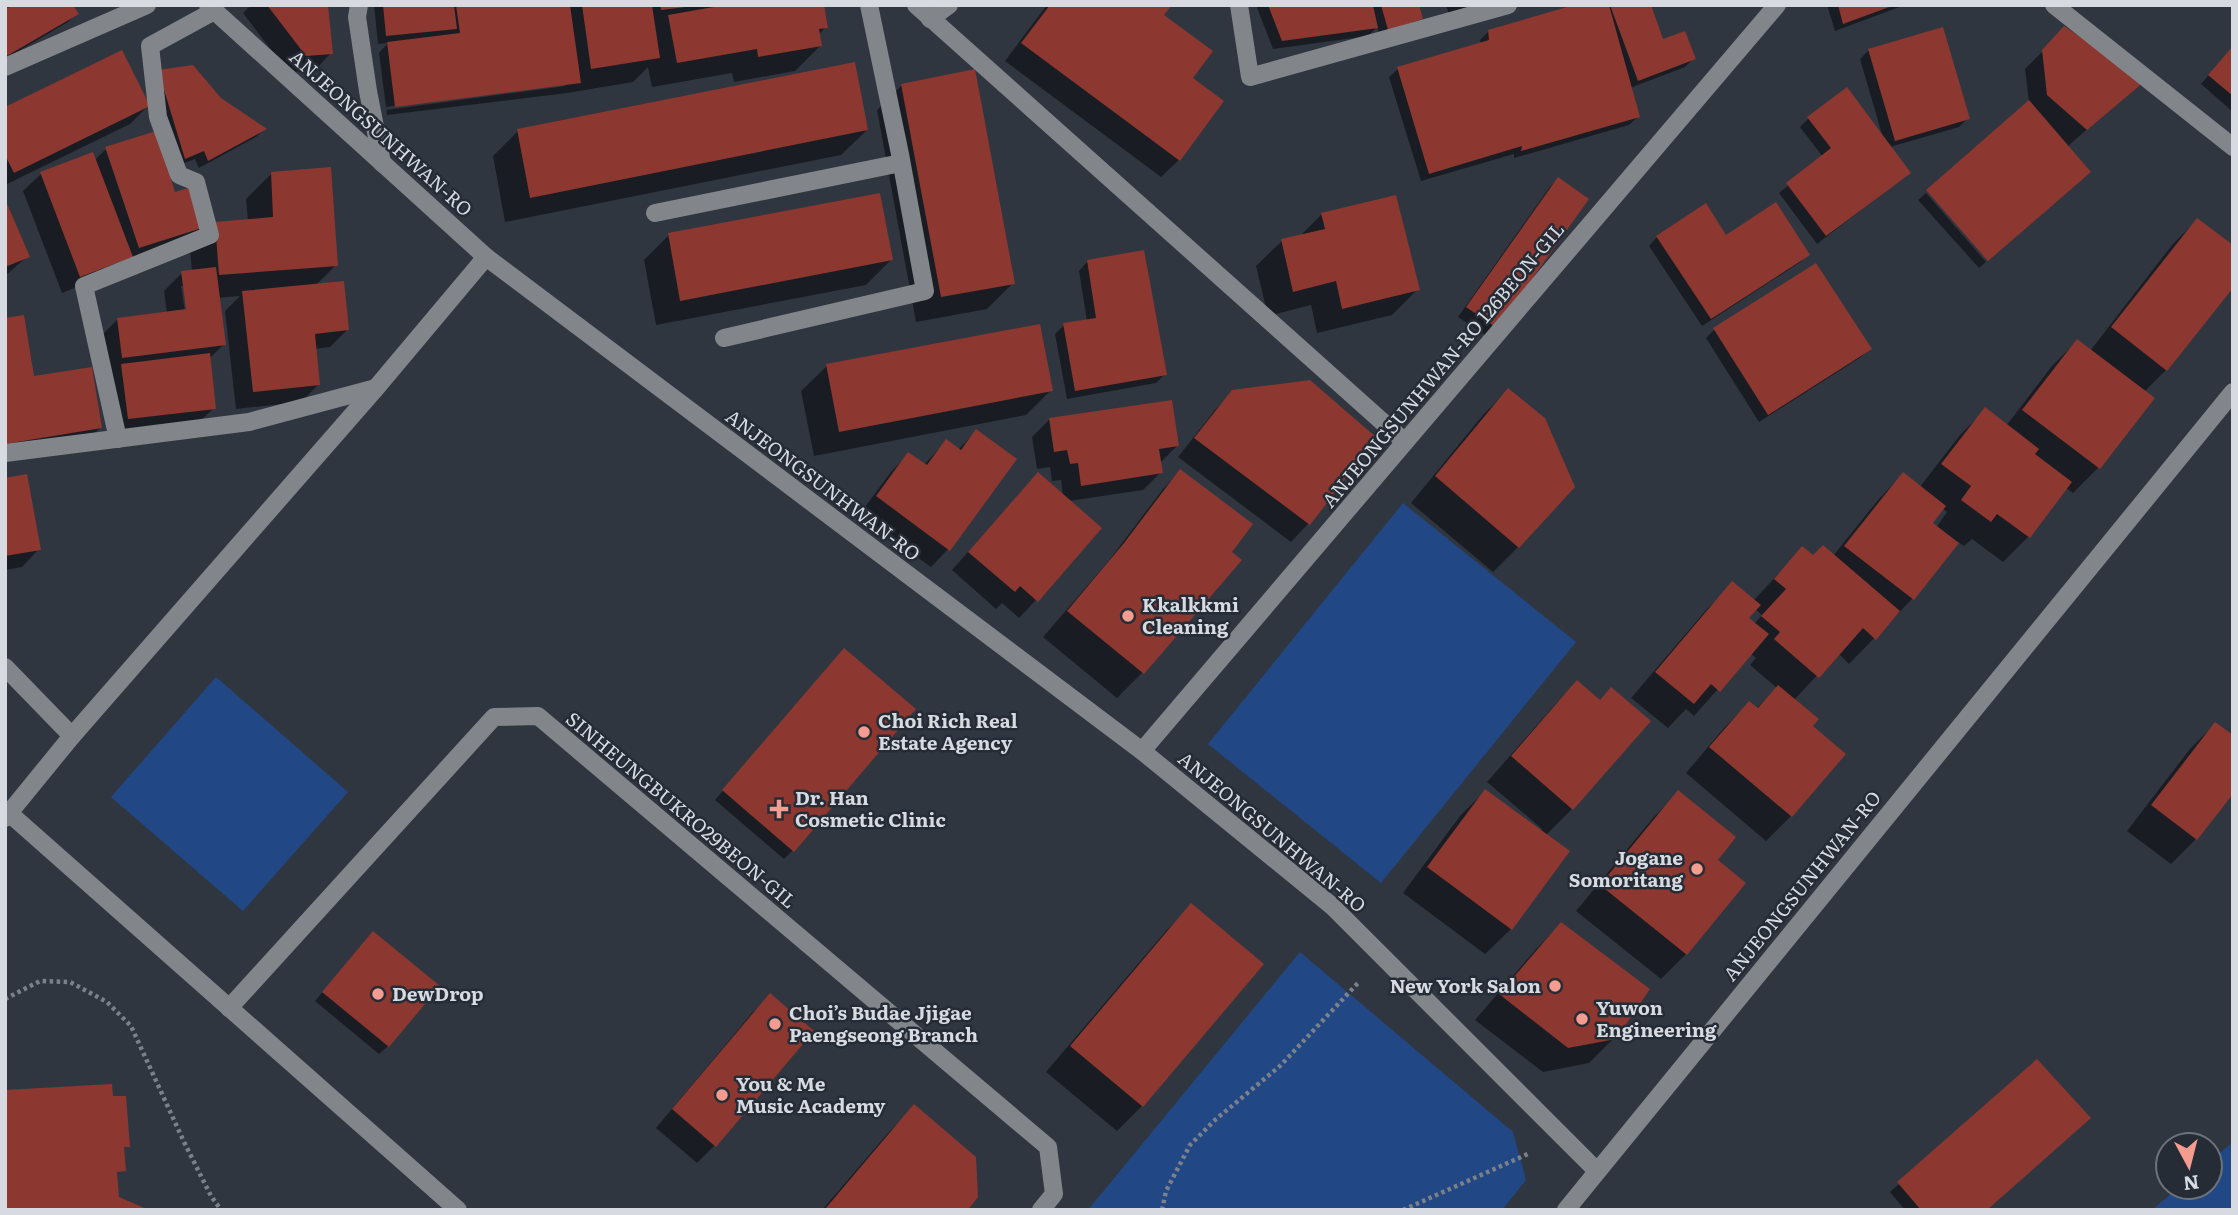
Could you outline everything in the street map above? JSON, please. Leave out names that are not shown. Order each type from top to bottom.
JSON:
[{"type":"street","points":[[5,67],[147,5]]},
{"type":"street","points":[[359,5],[357,17],[382,163]]},
{"type":"street","points":[[723,338],[925,290],[869,5]]},
{"type":"street","points":[[916,5],[1405,443]]},
{"type":"street","points":[[930,19],[949,5]]},
{"type":"street","points":[[1239,5],[1250,77],[1508,5]]},
{"type":"street","name":"ANJEONGSUNHWAN-RO 126BEON-GIL","points":[[1142,751],[1777,5]]},
{"type":"street","points":[[2054,5],[2233,147]]},
{"type":"street","points":[[118,439],[85,286],[210,235],[195,182],[179,175],[158,117],[150,46],[211,8]]},
{"type":"street","name":"ANJEONGSUNHWAN-RO","points":[[211,8],[486,257],[1142,751],[1332,906],[1597,1171],[2233,392]]},
{"type":"street","points":[[655,213],[901,163]]},
{"type":"street","points":[[458,1210],[7,816],[72,736],[376,388],[486,257]]},
{"type":"street","points":[[5,453],[249,422],[376,388]]},
{"type":"street","points":[[5,667],[72,736]]},
{"type":"street","name":"SINHEUNGBUKRO29BEON-GIL","points":[[229,1008],[494,717],[538,716],[1048,1147],[1054,1194],[1041,1210]]},
{"type":"street","points":[[1566,1210],[1597,1171]]},
{"type":"path","points":[[1162,1210],[1166,1191],[1190,1145],[1215,1120],[1280,1066],[1382,957]]},
{"type":"path","points":[[5,999],[40,981],[70,982],[107,1002],[131,1026],[189,1152],[221,1210]]},
{"type":"path","points":[[1403,1210],[1563,1138]]},
{"type":"shaded area","points":[[1403,503],[1576,642],[1381,883],[1208,744]]},
{"type":"shaded area","points":[[216,677],[348,792],[243,911],[111,797]]},
{"type":"shaded area","points":[[1300,952],[1513,1132],[1526,1180],[1502,1210],[1088,1210]]},
{"type":"shaded area","points":[[2233,1142],[2233,1210],[2152,1210],[2163,1201],[2224,1201],[2224,1149]]},
{"type":"building","points":[[5,5],[8,8],[13,5],[73,5],[79,14],[5,57]]},
{"type":"building","points":[[267,5],[328,5],[333,54],[306,56]]},
{"type":"building","points":[[383,5],[454,5],[457,29],[386,36]]},
{"type":"building","points":[[456,5],[570,5],[581,83],[395,107],[387,42],[460,33]]},
{"type":"building","points":[[582,5],[652,5],[660,58],[591,69]]},
{"type":"building","points":[[660,5],[686,5],[686,7],[661,10]]},
{"type":"building","points":[[725,5],[824,5],[828,28],[819,29],[822,46],[758,57],[757,49],[677,63],[668,15]]},
{"type":"building","points":[[1050,5],[1172,5],[1164,15],[1213,51],[1193,78],[1224,101],[1180,161],[1021,43]]},
{"type":"building","points":[[1268,5],[1373,5],[1378,28],[1282,41]]},
{"type":"building","points":[[1381,5],[1419,5],[1423,19],[1388,30]]},
{"type":"building","points":[[1574,5],[1609,5],[1640,117],[1521,151],[1522,146],[1429,174],[1397,67],[1489,40],[1488,30]]},
{"type":"building","points":[[1610,5],[1651,5],[1663,39],[1685,31],[1696,59],[1638,81]]},
{"type":"building","points":[[1838,5],[1892,5],[1892,6],[1843,24]]},
{"type":"building","points":[[2064,26],[2145,81],[2087,130],[2047,95],[2042,50]]},
{"type":"building","points":[[1943,27],[1970,119],[1895,141],[1868,49]]},
{"type":"building","points":[[2233,46],[2233,96],[2208,75]]},
{"type":"building","points":[[122,50],[150,106],[14,173],[5,155],[5,107]]},
{"type":"building","points":[[855,62],[868,130],[530,198],[517,129]]},
{"type":"building","points":[[193,65],[221,98],[267,129],[208,161],[204,151],[185,159],[158,70]]},
{"type":"building","points":[[975,69],[1015,284],[941,297],[901,84]]},
{"type":"building","points":[[1847,87],[1911,173],[1826,236],[1786,183],[1831,148],[1807,117]]},
{"type":"building","points":[[2029,100],[2091,172],[1988,261],[1926,190]]},
{"type":"building","points":[[156,131],[175,192],[191,187],[205,227],[139,248],[105,147]]},
{"type":"building","points":[[93,152],[133,257],[80,277],[40,172]]},
{"type":"building","points":[[331,167],[338,266],[219,275],[215,222],[273,217],[271,172]]},
{"type":"building","points":[[1558,177],[1589,199],[1497,328],[1466,307]]},
{"type":"building","points":[[880,193],[893,260],[680,301],[668,233]]},
{"type":"building","points":[[1396,195],[1420,290],[1342,309],[1336,281],[1293,292],[1281,239],[1325,229],[1321,213]]},
{"type":"building","points":[[5,199],[30,257],[5,267]]},
{"type":"building","points":[[1776,202],[1810,255],[1711,319],[1656,236],[1706,203],[1726,235]]},
{"type":"building","points":[[2197,218],[2233,245],[2233,288],[2167,371],[2111,327]]},
{"type":"building","points":[[1144,250],[1167,375],[1075,391],[1063,323],[1096,318],[1087,260]]},
{"type":"building","points":[[1816,263],[1872,349],[1768,415],[1713,328]]},
{"type":"building","points":[[216,267],[226,345],[122,358],[117,318],[186,309],[181,271]]},
{"type":"building","points":[[344,281],[349,330],[315,334],[320,385],[253,392],[242,291]]},
{"type":"building","points":[[24,315],[34,376],[92,367],[102,428],[5,444],[5,318]]},
{"type":"building","points":[[1040,324],[1053,391],[839,432],[826,364]]},
{"type":"building","points":[[2077,339],[2155,398],[2100,469],[2022,410]]},
{"type":"building","points":[[210,353],[216,409],[128,419],[121,364]]},
{"type":"building","points":[[1310,380],[1377,438],[1310,525],[1194,438],[1232,390]]},
{"type":"building","points":[[1508,388],[1545,418],[1575,487],[1519,548],[1435,476]]},
{"type":"building","points":[[1172,400],[1179,446],[1159,449],[1163,473],[1081,486],[1078,463],[1070,464],[1067,450],[1054,452],[1049,418]]},
{"type":"building","points":[[1985,407],[2039,449],[2035,454],[2072,482],[2030,538],[1997,514],[1991,522],[1961,500],[1971,486],[1941,464]]},
{"type":"building","points":[[976,429],[1017,459],[950,551],[876,496],[908,452],[927,465],[946,439],[961,450]]},
{"type":"building","points":[[1180,469],[1253,524],[1232,552],[1242,560],[1144,674],[1067,611],[1124,543]]},
{"type":"building","points":[[1038,472],[1102,528],[1038,602],[1020,586],[1015,592],[968,552]]},
{"type":"building","points":[[1903,472],[1946,506],[1933,523],[1959,543],[1914,600],[1844,546]]},
{"type":"building","points":[[27,474],[41,550],[5,556],[5,478]]},
{"type":"building","points":[[1823,545],[1900,611],[1876,640],[1863,628],[1819,678],[1774,639],[1780,632],[1761,616],[1786,589],[1774,579],[1802,546],[1813,555]]},
{"type":"building","points":[[1732,581],[1761,605],[1749,618],[1769,634],[1720,692],[1711,684],[1694,704],[1655,672]]},
{"type":"building","points":[[844,648],[916,709],[794,852],[722,790]]},
{"type":"building","points":[[1577,680],[1600,700],[1611,687],[1651,721],[1573,810],[1511,756]]},
{"type":"building","points":[[1778,685],[1819,719],[1813,726],[1846,754],[1792,817],[1709,747],[1749,701],[1758,708]]},
{"type":"building","points":[[2215,722],[2233,735],[2233,794],[2197,840],[2151,805]]},
{"type":"building","points":[[1485,789],[1570,851],[1512,930],[1427,867]]},
{"type":"building","points":[[1678,790],[1736,837],[1718,860],[1746,883],[1687,955],[1600,885]]},
{"type":"building","points":[[1191,903],[1264,964],[1143,1107],[1070,1046]]},
{"type":"building","points":[[1561,922],[1650,989],[1616,1039],[1568,1048],[1499,994]]},
{"type":"building","points":[[373,931],[440,986],[389,1047],[322,992]]},
{"type":"building","points":[[770,993],[814,1031],[716,1147],[672,1109]]},
{"type":"building","points":[[2037,1059],[2091,1118],[1987,1210],[1921,1210],[1897,1182]]},
{"type":"building","points":[[112,1084],[113,1096],[126,1096],[130,1147],[124,1147],[126,1171],[117,1172],[119,1197],[149,1210],[5,1210],[5,1090]]},
{"type":"building","points":[[914,1104],[976,1157],[978,1197],[968,1210],[825,1209]]},
{"type":"place","name":"Kkalkkmi Cleaning","points":[[1128,616]]},
{"type":"place","name":"Choi Rich Real Estate Agency","points":[[864,732]]},
{"type":"place","name":"Dr. Han Cosmetic Clinic","points":[[779,809]]},
{"type":"place","name":"Jogane Somoritang","points":[[1697,869]]},
{"type":"place","name":"New York Salon","points":[[1555,986]]},
{"type":"place","name":"DewDrop","points":[[378,994]]},
{"type":"place","name":"Yuwon Engineering","points":[[1582,1019]]},
{"type":"place","name":"Choi’s Budae Jjigae Paengseong Branch","points":[[775,1024]]},
{"type":"place","name":"You & Me Music Academy","points":[[722,1095]]}]
